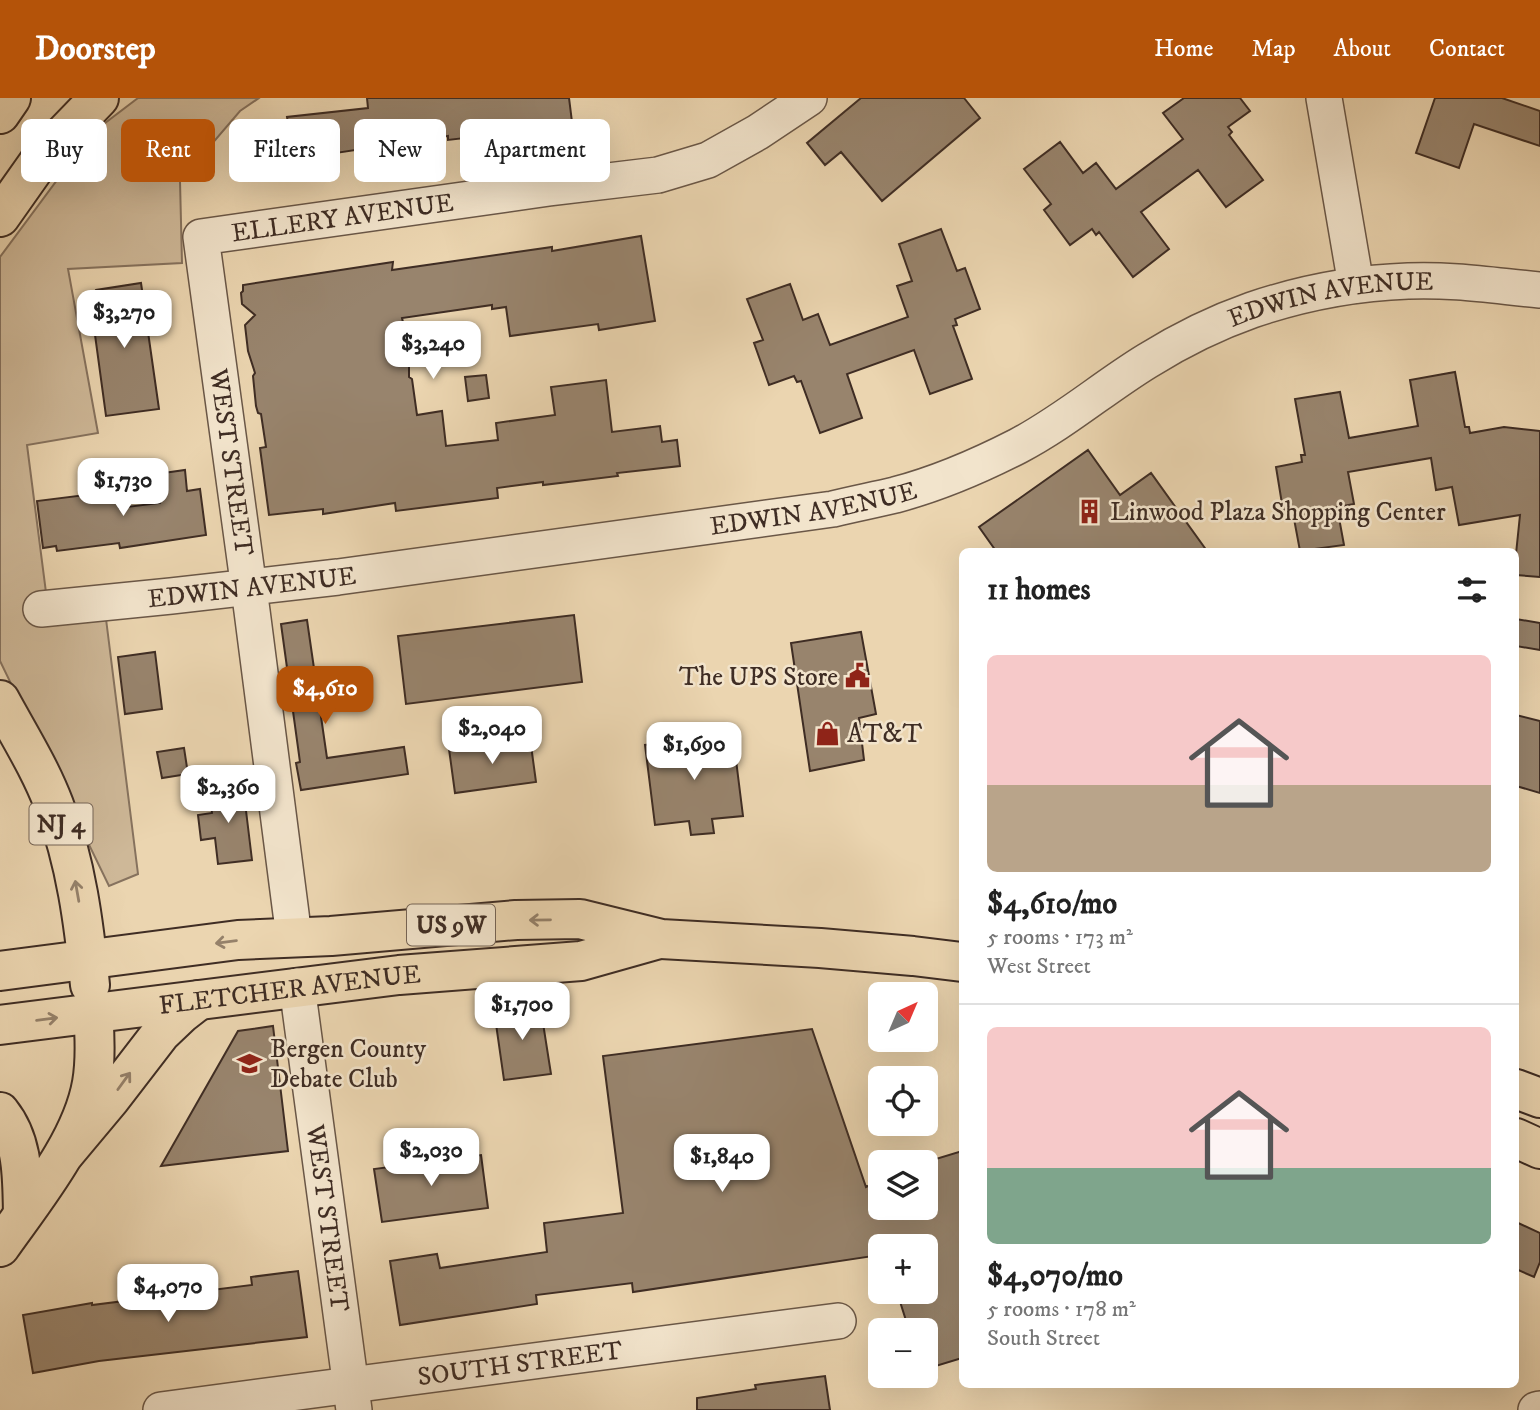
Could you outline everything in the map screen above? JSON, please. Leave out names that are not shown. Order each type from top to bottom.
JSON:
[{"type":"main road","points":[[0,114],[11,98]]},
{"type":"main road","points":[[0,217],[44,156],[99,98]]},
{"type":"main road","name":"NJ 4","points":[[0,700],[44,780],[62,825],[74,873],[88,959],[93,1013]]},
{"type":"main road","name":"FLETCHER AVENUE","points":[[0,971],[238,940],[331,936],[516,920],[580,919],[662,939],[820,948],[959,962]]},
{"type":"main road","name":"FLETCHER AVENUE","points":[[0,1025],[297,986],[436,971],[581,961],[662,939]]},
{"type":"main road","points":[[0,1247],[65,1153],[161,1034],[199,1000]]},
{"type":"main road","points":[[65,1153],[82,1119],[92,1085],[95,1048],[93,1013]]},
{"type":"main road","points":[[1519,1090],[1540,1098]]},
{"type":"main road","points":[[0,1112],[11,1129],[21,1156],[23,1214]]},
{"type":"main road","points":[[1519,1139],[1540,1149]]},
{"type":"street","name":"ELLERY AVENUE","points":[[201,237],[658,175],[708,159],[758,132],[809,98]]},
{"type":"street","points":[[1324,98],[1356,285]]},
{"type":"street","name":"WEST STREET","points":[[201,237],[294,937]]},
{"type":"street","name":"EDWIN AVENUE","points":[[41,609],[371,572],[833,509],[897,494],[959,473],[1019,446],[1075,412],[1146,362],[1193,335],[1262,307],[1311,293],[1356,285],[1409,281],[1443,281],[1540,290]]},
{"type":"street","name":"WEST STREET","points":[[297,986],[352,1397]]},
{"type":"street","name":"SOUTH STREET","points":[[161,1410],[352,1397],[838,1321]]},
{"type":"shaded area","points":[[138,98],[259,98],[233,119],[229,119],[229,124],[215,140],[215,119],[121,119],[121,182],[180,182],[182,263],[68,269],[98,433],[27,445],[48,608],[104,603],[138,874],[109,886],[0,661],[0,257],[56,182],[107,182],[107,122]]},
{"type":"building","points":[[367,98],[569,98],[572,119],[460,119],[460,139],[448,140],[446,119],[354,119],[354,150],[340,152],[340,119],[287,117],[368,108]]},
{"type":"building","points":[[861,98],[964,98],[980,118],[882,201],[841,152],[825,165],[807,143]]},
{"type":"building","points":[[1184,98],[1240,98],[1250,111],[1228,127],[1232,132],[1229,135],[1263,180],[1226,207],[1198,170],[1141,212],[1169,249],[1133,277],[1099,232],[1096,235],[1092,229],[1070,245],[1044,210],[1051,204],[1024,169],[1060,142],[1083,173],[1096,163],[1116,189],[1183,139],[1163,113]]},
{"type":"building","points":[[1435,98],[1502,98],[1540,111],[1540,146],[1474,124],[1459,168],[1416,153]]},
{"type":"building","points":[[941,229],[957,271],[965,268],[980,309],[955,319],[957,325],[953,326],[972,379],[930,394],[914,350],[847,374],[862,418],[820,433],[801,381],[797,382],[794,376],[769,385],[754,343],[763,340],[747,299],[790,284],[803,320],[818,314],[830,345],[908,317],[897,286],[912,281],[899,244]]},
{"type":"building","points":[[641,236],[655,321],[599,330],[598,324],[510,336],[506,307],[492,309],[492,305],[402,318],[409,348],[409,377],[412,379],[417,415],[442,411],[446,446],[498,440],[496,423],[555,415],[551,387],[606,380],[612,432],[660,426],[662,442],[677,440],[680,466],[617,473],[618,476],[497,488],[498,498],[396,511],[395,503],[323,514],[323,509],[269,515],[260,448],[266,447],[261,414],[256,406],[255,373],[248,351],[245,325],[255,315],[242,304],[243,285],[393,262],[392,270],[552,247],[552,251]]},
{"type":"building","points":[[141,283],[159,409],[106,416],[90,298],[96,290]]},
{"type":"building","points":[[1455,372],[1465,427],[1469,427],[1470,433],[1504,427],[1540,431],[1540,577],[1519,575],[1519,548],[1517,548],[1520,515],[1459,525],[1452,487],[1436,490],[1431,458],[1348,472],[1354,504],[1337,507],[1344,545],[1299,548],[1292,508],[1283,510],[1276,467],[1302,462],[1301,455],[1305,455],[1295,399],[1340,392],[1349,438],[1418,426],[1410,380]]},
{"type":"building","points":[[486,375],[489,398],[468,401],[465,377]]},
{"type":"building","name":"Linwood Plaza Shopping Center","points":[[1088,450],[1120,495],[1151,473],[1205,548],[994,548],[979,527]]},
{"type":"building","points":[[185,470],[187,491],[200,489],[206,535],[120,548],[119,543],[57,551],[56,546],[43,548],[37,501],[117,491],[119,508],[160,503],[156,474]]},
{"type":"building","points":[[574,615],[582,682],[406,704],[398,636]]},
{"type":"building","points":[[307,620],[327,758],[404,747],[408,774],[301,790],[296,763],[300,762],[281,624]]},
{"type":"building","points":[[1519,620],[1540,623],[1540,650],[1519,646]]},
{"type":"building","points":[[861,632],[876,714],[859,718],[864,760],[810,771],[791,643]]},
{"type":"building","points":[[155,652],[162,709],[125,714],[118,657]]},
{"type":"building","points":[[1519,716],[1540,721],[1540,793],[1519,787]]},
{"type":"building","points":[[733,736],[743,816],[712,819],[714,833],[691,835],[689,821],[655,825],[645,745]]},
{"type":"building","points":[[530,738],[536,782],[455,793],[449,749]]},
{"type":"building","points":[[184,748],[188,774],[162,778],[157,752]]},
{"type":"building","points":[[243,786],[252,860],[218,864],[215,838],[201,840],[198,815],[212,813],[209,789]]},
{"type":"building","points":[[540,1004],[551,1074],[504,1080],[494,1010]]},
{"type":"building","points":[[273,1026],[288,1151],[161,1166],[238,1031]]},
{"type":"building","points":[[812,1029],[866,1187],[868,1186],[868,1220],[938,1220],[938,1158],[959,1152],[959,1359],[938,1365],[938,1318],[905,1318],[901,1304],[938,1304],[938,1234],[868,1234],[868,1257],[633,1292],[632,1283],[536,1295],[537,1304],[400,1325],[390,1261],[437,1254],[440,1268],[547,1252],[544,1223],[623,1213],[603,1056]]},
{"type":"building","points":[[481,1155],[488,1208],[382,1222],[374,1169]]},
{"type":"building","points":[[1519,1223],[1540,1233],[1540,1262],[1534,1277],[1519,1270]]},
{"type":"building","points":[[298,1271],[307,1337],[99,1361],[33,1373],[23,1315],[92,1303],[252,1285],[251,1277]]},
{"type":"building","points":[[825,1376],[830,1410],[697,1410],[697,1398],[756,1389],[755,1385]]},
{"type":"place","name":"Linwood Plaza Shopping Center","points":[[1090,511]]},
{"type":"place","name":"The UPS Store","points":[[858,676]]},
{"type":"place","name":"AT&T","points":[[827,733]]},
{"type":"place","name":"Bergen County Debate Club","points":[[250,1063]]}]
